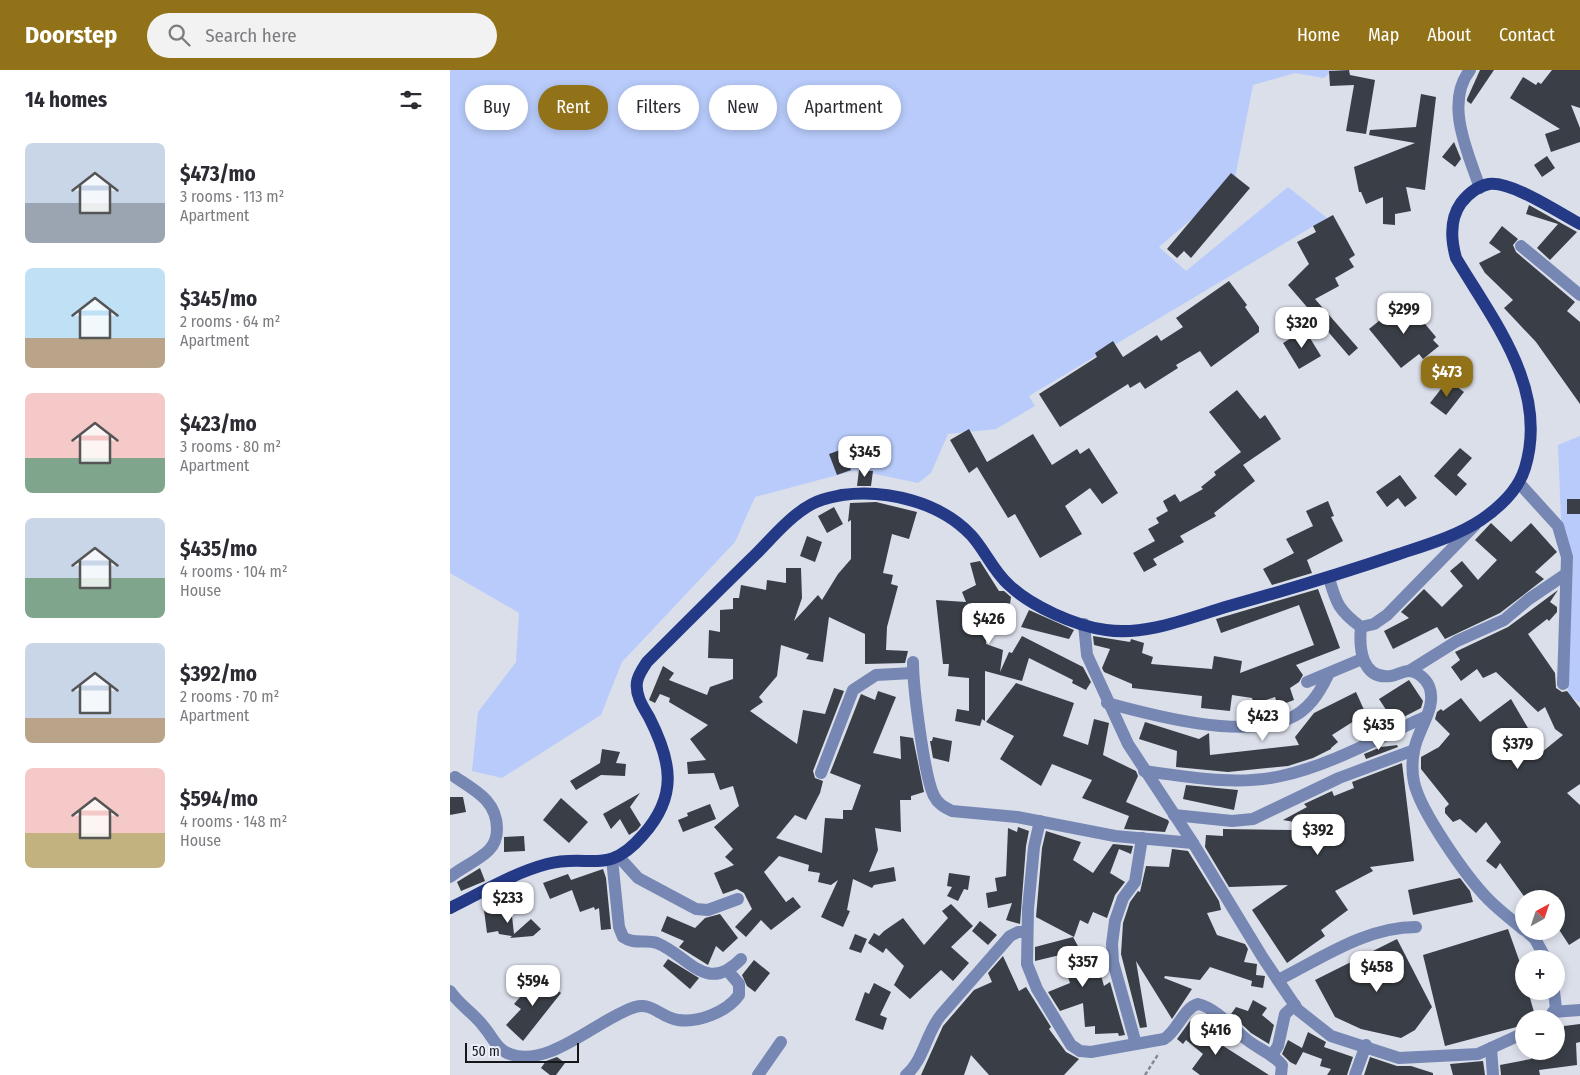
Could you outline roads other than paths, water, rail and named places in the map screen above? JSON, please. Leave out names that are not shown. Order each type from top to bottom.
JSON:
[{"type":"main road","points":[[450,908],[515,876],[546,864],[567,861],[604,862],[616,858],[640,839],[657,820],[666,802],[667,763],[664,749],[638,696],[637,683],[640,673],[647,662],[762,548],[812,504],[843,495],[884,495],[937,509],[954,519],[971,535],[1006,583],[1024,598],[1084,624],[1106,630],[1147,628],[1329,578],[1436,541],[1478,522],[1507,499],[1519,483],[1525,468],[1530,429],[1528,395],[1524,378],[1516,362],[1456,258],[1452,243],[1456,210],[1465,198],[1480,188],[1490,184],[1508,186],[1580,224]]},
{"type":"street","points":[[1470,70],[1461,90],[1458,103],[1468,154],[1480,188]]},
{"type":"street","points":[[1521,246],[1580,295]]},
{"type":"street","points":[[1519,483],[1558,526],[1567,557],[1563,684]]},
{"type":"street","points":[[1329,578],[1336,602],[1344,615],[1361,627],[1374,624],[1387,615],[1478,522]]},
{"type":"street","points":[[1361,627],[1362,660],[1380,676],[1391,676],[1409,671],[1457,641],[1504,620],[1529,599],[1566,574]]},
{"type":"street","points":[[1084,624],[1087,655],[1107,703],[1144,771],[1193,843],[1226,900],[1295,1005],[1331,1036],[1366,1045],[1399,1058],[1478,1054],[1515,1038]]},
{"type":"street","points":[[1307,682],[1362,660]]},
{"type":"street","points":[[821,774],[853,690],[876,675],[913,668],[926,760],[933,794],[938,802],[952,811],[1040,821],[1115,836],[1193,843]]},
{"type":"street","points":[[1409,671],[1419,674],[1430,687],[1432,703],[1425,717],[1414,750],[1414,781],[1418,794],[1452,854],[1488,900],[1515,922]]},
{"type":"street","points":[[1107,703],[1190,722],[1236,726],[1270,725],[1289,719],[1306,708],[1320,693],[1328,675]]},
{"type":"street","points":[[1144,771],[1228,780],[1279,776],[1308,769],[1425,717]]},
{"type":"street","points":[[1174,815],[1232,821],[1253,819],[1339,778],[1414,750]]},
{"type":"street","points":[[450,877],[489,850],[495,843],[497,834],[497,820],[493,807],[485,797],[455,777]]},
{"type":"street","points":[[1040,821],[1034,846],[1026,956],[1030,973],[1071,1045],[1085,1052],[1168,1037],[1192,1006],[1198,1004],[1217,1015],[1252,1044],[1272,1054],[1282,1065],[1280,1075]]},
{"type":"street","points":[[1136,1044],[1113,962],[1112,944],[1115,921],[1123,898],[1135,882],[1142,838]]},
{"type":"street","points":[[616,858],[638,878],[696,909],[708,910],[738,899]]},
{"type":"street","points":[[616,858],[619,927],[623,937],[633,942],[658,944],[706,974],[728,972],[741,959]]},
{"type":"street","points":[[1278,980],[1370,933],[1396,927],[1416,927]]},
{"type":"street","points":[[906,1075],[919,1060],[932,1026],[941,1015],[1010,936],[1018,932],[1027,932]]},
{"type":"street","points":[[450,991],[486,1028],[500,1049],[510,1055],[534,1057],[557,1048],[634,1007],[650,1006],[677,1020],[712,1015],[740,995],[739,984],[728,972]]},
{"type":"street","points":[[1272,1054],[1279,1040],[1285,1014],[1295,1005]]},
{"type":"street","points":[[1565,1013],[1580,1010]]},
{"type":"street","points":[[758,1075],[781,1042]]},
{"type":"street","points":[[1355,1075],[1366,1045]]},
{"type":"street","points":[[1491,1048],[1493,1075]]}]
